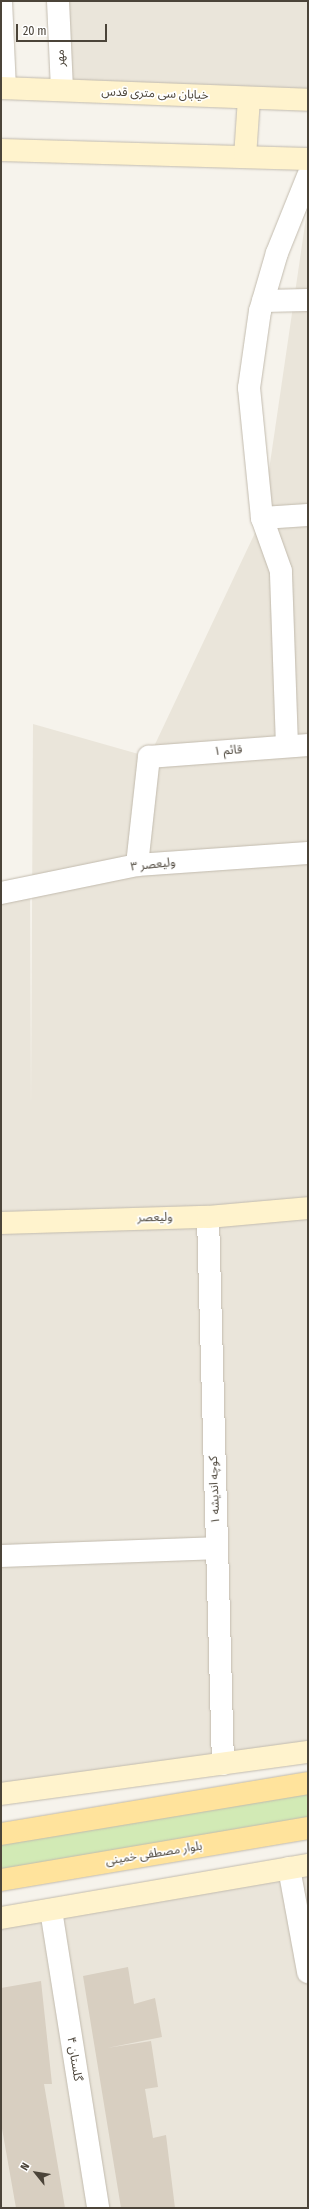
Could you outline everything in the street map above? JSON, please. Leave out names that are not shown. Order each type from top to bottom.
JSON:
[{"type":"main road","name":"خیابان سی متری قدس","points":[[3,88],[308,100]]},
{"type":"main road","points":[[245,157],[249,98]]},
{"type":"main road","points":[[1,150],[308,159]]},
{"type":"main road","name":"ولیعصر","points":[[1,1223],[208,1217],[308,1208]]},
{"type":"main road","points":[[1,1794],[308,1752]]},
{"type":"main road","points":[[1,1834],[308,1783]]},
{"type":"main road","name":"بلوار مصطفی خمینی","points":[[1,1880],[308,1828]]},
{"type":"main road","points":[[1,1918],[299,1866]]},
{"type":"street","points":[[1,1],[3,88]]},
{"type":"street","name":"مهر","points":[[58,1],[62,90]]},
{"type":"street","points":[[298,746],[282,571],[262,518],[249,388],[263,301],[277,253],[308,176]]},
{"type":"street","points":[[263,301],[308,300]]},
{"type":"street","points":[[262,518],[308,516]]},
{"type":"street","name":"قائم ۱","points":[[137,865],[149,757],[298,746]]},
{"type":"street","name":"ولیعصر ۳","points":[[1,893],[137,865],[308,853]]},
{"type":"street","name":"کوچه اندیشه ۱","points":[[208,1217],[223,1764]]},
{"type":"street","points":[[1,1556],[217,1548]]},
{"type":"street","points":[[299,1866],[308,1972]]},
{"type":"street","name":"گلستان ۴","points":[[50,1910],[98,2208]]},
{"type":"shaded area","points":[[58,1],[308,1],[308,100],[62,90]]},
{"type":"shaded area","points":[[308,204],[308,1747],[1,1797],[1,893],[30,887],[31,1106],[33,724],[149,757],[262,518]]},
{"type":"shaded area","points":[[308,1866],[308,2208],[1,2208],[1,1917]]},
{"type":"green space","points":[[308,1793],[308,1825],[1,1875],[1,1843]]},
{"type":"building","points":[[128,1967],[134,2004],[155,1998],[162,2037],[107,2048],[151,2041],[158,2087],[145,2089],[153,2138],[166,2135],[175,2208],[121,2208],[83,1976]]},
{"type":"building","points":[[41,1981],[52,2084],[44,2084],[65,2208],[16,2208],[1,2123],[1,1988]]}]
